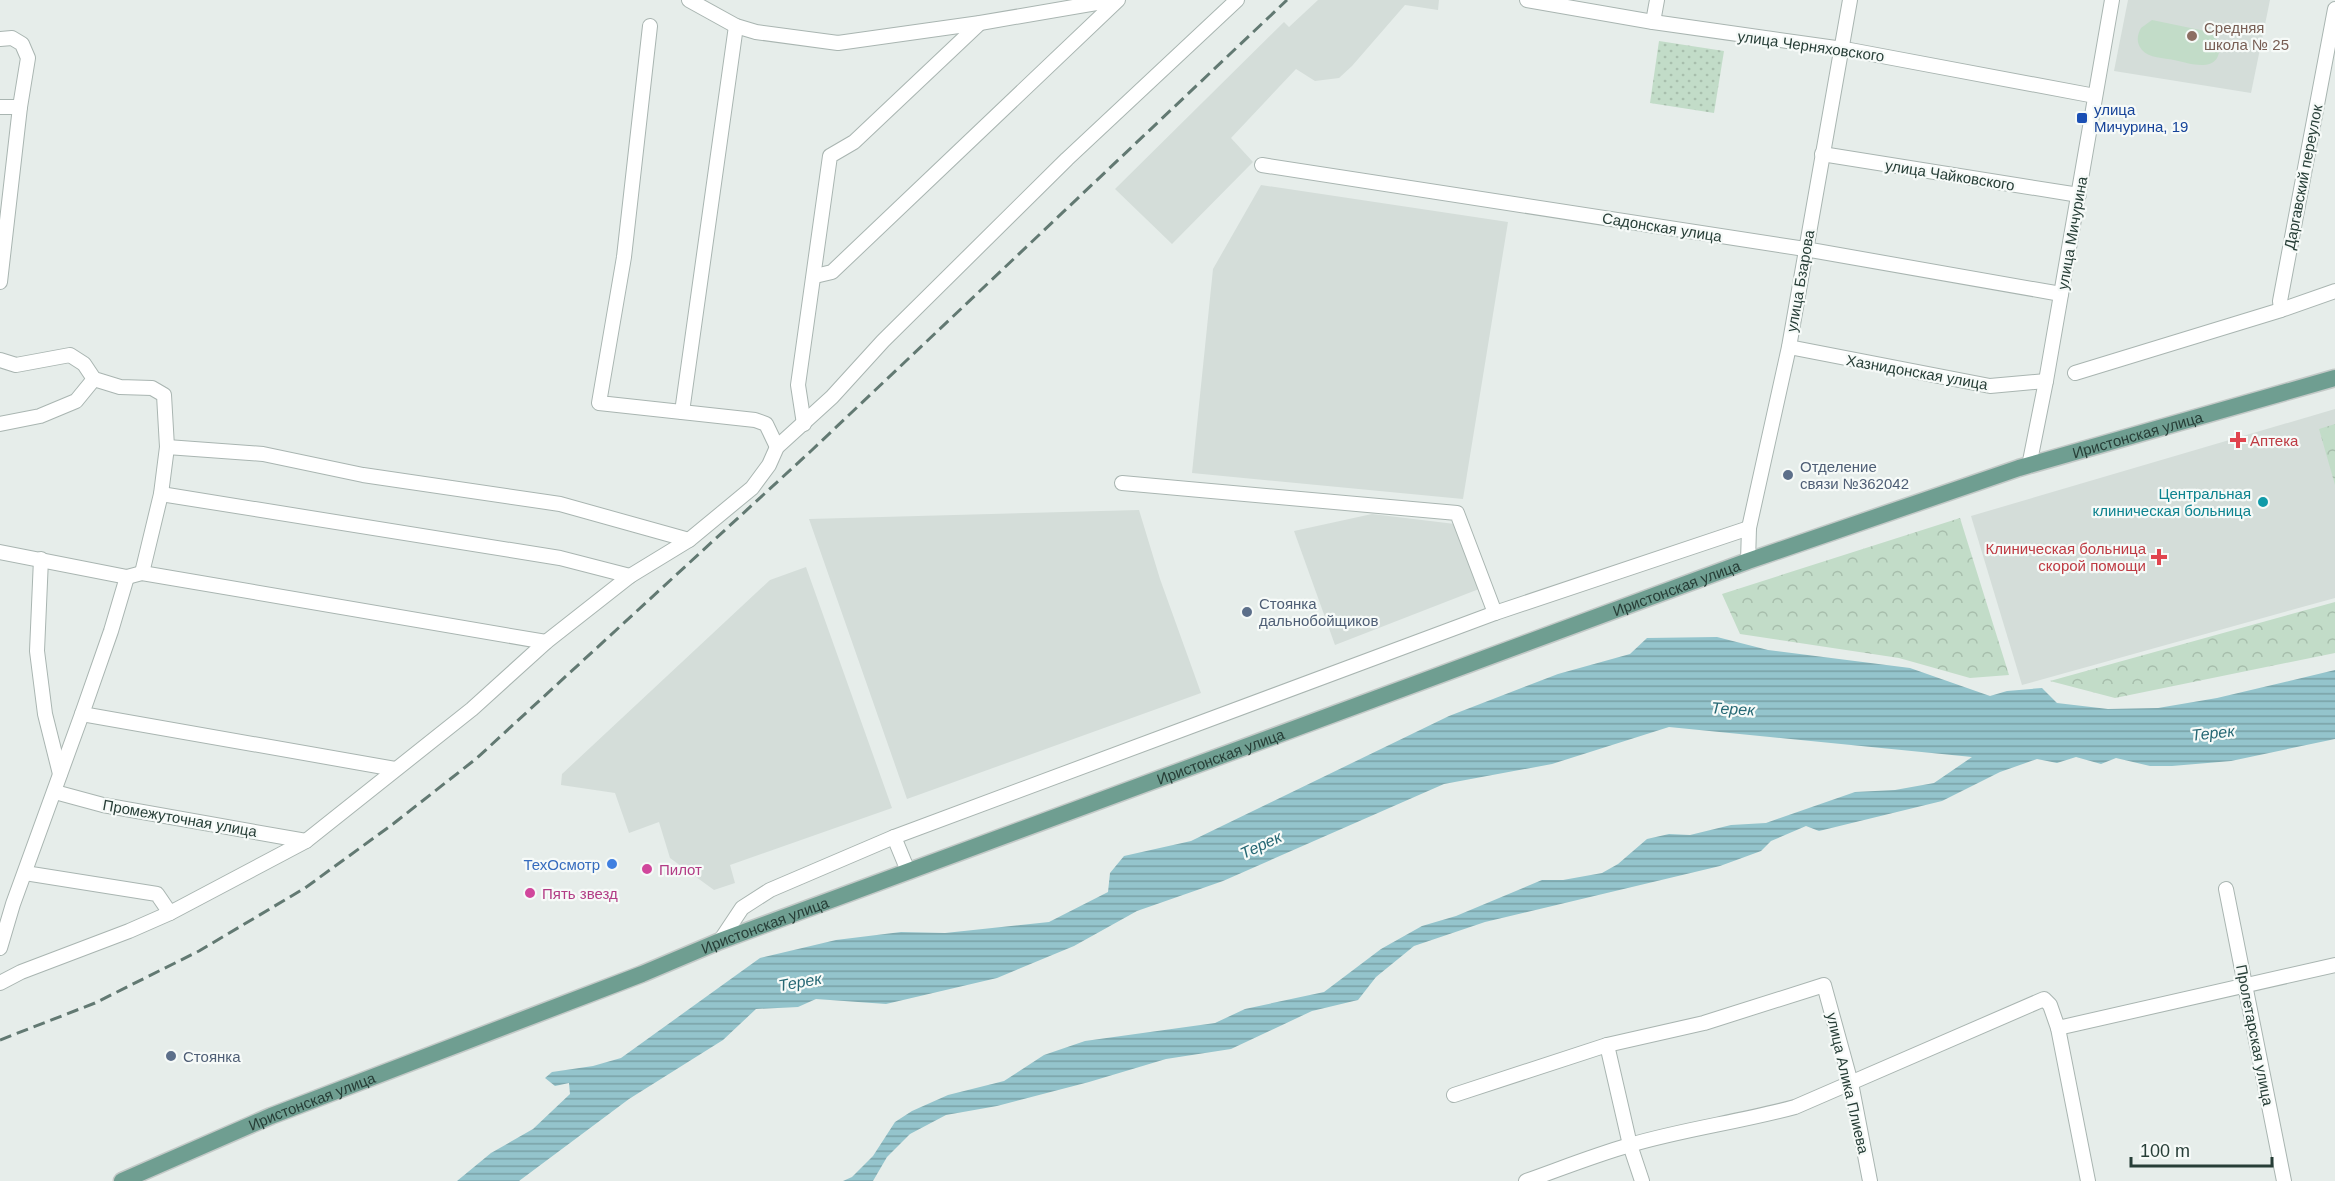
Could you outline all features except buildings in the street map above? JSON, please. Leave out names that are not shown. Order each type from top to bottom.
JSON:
[{"type":"main road","name":"Иристонская улица","points":[[122,1181],[271,1116],[642,974],[720,941],[1748,561],[2030,466],[2335,378]]},
{"type":"street","points":[[688,0],[736,26],[756,32],[838,43],[980,23],[1116,0]]},
{"type":"street","points":[[815,276],[832,272],[1116,0]]},
{"type":"street","points":[[0,983],[21,972],[129,932],[170,913],[306,841],[472,709],[546,642],[630,576],[689,540],[752,488],[770,465],[777,447],[832,398],[883,341],[1067,159],[1237,0]]},
{"type":"street","name":"улица Черняховского","points":[[1527,0],[1653,22],[1842,50],[2095,96]]},
{"type":"street","points":[[1653,22],[1657,0]]},
{"type":"street","name":"улица Бзарова","points":[[1748,561],[1749,528],[1789,347],[1850,0]]},
{"type":"street","name":"улица Мичурина","points":[[2030,466],[2112,0]]},
{"type":"street","name":"Даргавский переулок","points":[[2281,310],[2282,289],[2335,9]]},
{"type":"street","points":[[804,424],[798,386],[830,156],[854,142],[980,23]]},
{"type":"street","points":[[650,26],[624,257],[599,403],[755,420],[766,424],[777,447]]},
{"type":"street","points":[[682,412],[736,26]]},
{"type":"street","points":[[0,39],[12,38],[22,44],[28,58],[5,194],[0,282]]},
{"type":"street","points":[[0,107],[20,107]]},
{"type":"street","name":"улица Чайковского","points":[[1822,154],[2079,195]]},
{"type":"street","name":"Садонская улица","points":[[1262,165],[1805,249],[2061,294]]},
{"type":"street","points":[[2074,373],[2281,310],[2335,291]]},
{"type":"street","name":"Хазнидонская улица","points":[[1789,347],[1990,386],[2046,381]]},
{"type":"street","points":[[0,360],[16,365],[70,356],[84,364],[94,379],[120,387],[152,388],[164,395],[167,447],[161,494],[142,573]]},
{"type":"street","points":[[0,424],[40,416],[76,401],[94,379]]},
{"type":"street","points":[[167,447],[262,454],[363,475],[560,504],[689,540]]},
{"type":"street","points":[[1122,483],[1457,513],[1495,613]]},
{"type":"street","points":[[161,494],[560,558],[630,576]]},
{"type":"street","points":[[720,941],[742,908],[770,890],[894,837],[1495,613],[1749,528]]},
{"type":"street","points":[[0,552],[127,577],[142,573],[546,642]]},
{"type":"street","points":[[41,559],[37,651],[45,714],[60,774]]},
{"type":"street","points":[[0,948],[111,631],[127,577]]},
{"type":"street","points":[[82,714],[395,769]]},
{"type":"street","name":"Промежуточная улица","points":[[55,792],[103,806],[306,841]]},
{"type":"street","points":[[894,837],[908,871]]},
{"type":"street","points":[[25,873],[157,894],[170,913]]},
{"type":"street","name":"Пролетарская улица","points":[[2226,889],[2284,1181]]},
{"type":"street","points":[[2058,1028],[2335,965]]},
{"type":"street","name":"улица Алика Плиева","points":[[1607,1045],[1704,1023],[1824,986],[1851,1083],[1870,1181]]},
{"type":"street","points":[[1526,1181],[1630,1145],[1708,1125],[1755,1118],[1795,1107],[2044,999],[2050,1005],[2058,1028],[2088,1181]]},
{"type":"street","points":[[1454,1095],[1607,1045],[1630,1145],[1642,1181]]},
{"type":"shaded area","points":[[1318,0],[1439,0],[1438,10],[1405,5],[1339,78],[1315,81],[1296,69],[1231,138],[1253,162],[1172,244],[1115,189],[1284,22],[1289,27]]},
{"type":"shaded area","name":"Средняя школа № 25","points":[[2128,0],[2270,0],[2251,93],[2114,71]]},
{"type":"shaded area","points":[[1261,185],[1508,222],[1463,499],[1192,473],[1213,269]]},
{"type":"shaded area","name":"Клиническая больница скорой помощи","points":[[2335,409],[2335,598],[2022,685],[1971,516]]},
{"type":"shaded area","points":[[1139,510],[1160,579],[1201,693],[907,799],[809,519]]},
{"type":"shaded area","points":[[1372,514],[1455,524],[1479,589],[1335,645],[1294,531]]},
{"type":"shaded area","points":[[806,567],[892,808],[730,865],[735,883],[714,890],[670,858],[659,822],[629,833],[615,793],[561,785],[562,774],[770,580]]},
{"type":"green space","points":[[2152,20],[2210,32],[2219,42],[2216,59],[2205,65],[2197,65],[2145,53],[2139,45],[2138,36],[2141,28]]},
{"type":"green space","points":[[1659,41],[1724,51],[1714,113],[1650,103]]},
{"type":"green space","points":[[2335,424],[2335,485],[2319,429]]},
{"type":"green space","points":[[1960,518],[2009,675],[1970,678],[1899,658],[1740,634],[1722,594]]},
{"type":"green space","points":[[2335,602],[2335,653],[2115,698],[2050,681]]},
{"type":"water","name":"Терек","points":[[1717,637],[1768,650],[1910,668],[1990,696],[2007,691],[2042,688],[2057,703],[2108,709],[2158,708],[2217,698],[2335,670],[2335,739],[2231,761],[2172,766],[2150,766],[2116,758],[2101,764],[2076,757],[2057,763],[2037,759],[2000,772],[1942,801],[1819,831],[1806,826],[1771,841],[1761,851],[1720,866],[1485,922],[1414,946],[1376,977],[1358,1000],[1312,1011],[1231,1049],[1166,1059],[997,1106],[946,1115],[910,1134],[887,1157],[873,1181],[843,1181],[852,1177],[873,1156],[895,1122],[912,1111],[948,1095],[1004,1081],[1044,1055],[1085,1041],[1215,1023],[1245,1009],[1324,992],[1381,949],[1422,926],[1456,916],[1542,880],[1563,880],[1602,873],[1618,864],[1647,839],[1669,834],[1690,835],[1731,825],[1766,823],[1855,792],[1895,790],[1934,783],[1972,757],[1669,727],[1552,764],[1444,784],[1223,881],[1137,911],[1074,946],[997,978],[886,1004],[816,999],[798,1007],[756,1009],[723,1040],[629,1099],[519,1181],[457,1181],[491,1153],[533,1129],[570,1094],[569,1083],[555,1086],[545,1078],[552,1072],[593,1066],[621,1058],[760,958],[836,940],[901,932],[945,933],[1049,922],[1108,892],[1110,873],[1124,856],[1191,841],[1449,716],[1558,674],[1630,654],[1647,638]]},
{"type":"railway","points":[[0,1040],[95,1003],[199,951],[305,888],[393,824],[477,758],[812,450],[1287,0]]},
{"type":"place","name":"Средняя школа № 25","points":[[2192,36]]},
{"type":"place","name":"улица Мичурина, 19","points":[[2082,118]]},
{"type":"place","name":"Аптека","points":[[2238,440]]},
{"type":"place","name":"Отделение связи №362042","points":[[1788,475]]},
{"type":"place","name":"Центральная клиническая больница","points":[[2263,502]]},
{"type":"place","name":"Клиническая больница скорой помощи","points":[[2159,557]]},
{"type":"place","name":"Стоянка дальнобойщиков","points":[[1247,612]]},
{"type":"place","name":"ТехОсмотр","points":[[612,864]]},
{"type":"place","name":"Пилот","points":[[647,869]]},
{"type":"place","name":"Пять звезд","points":[[530,893]]},
{"type":"place","name":"Стоянка","points":[[171,1056]]}]
